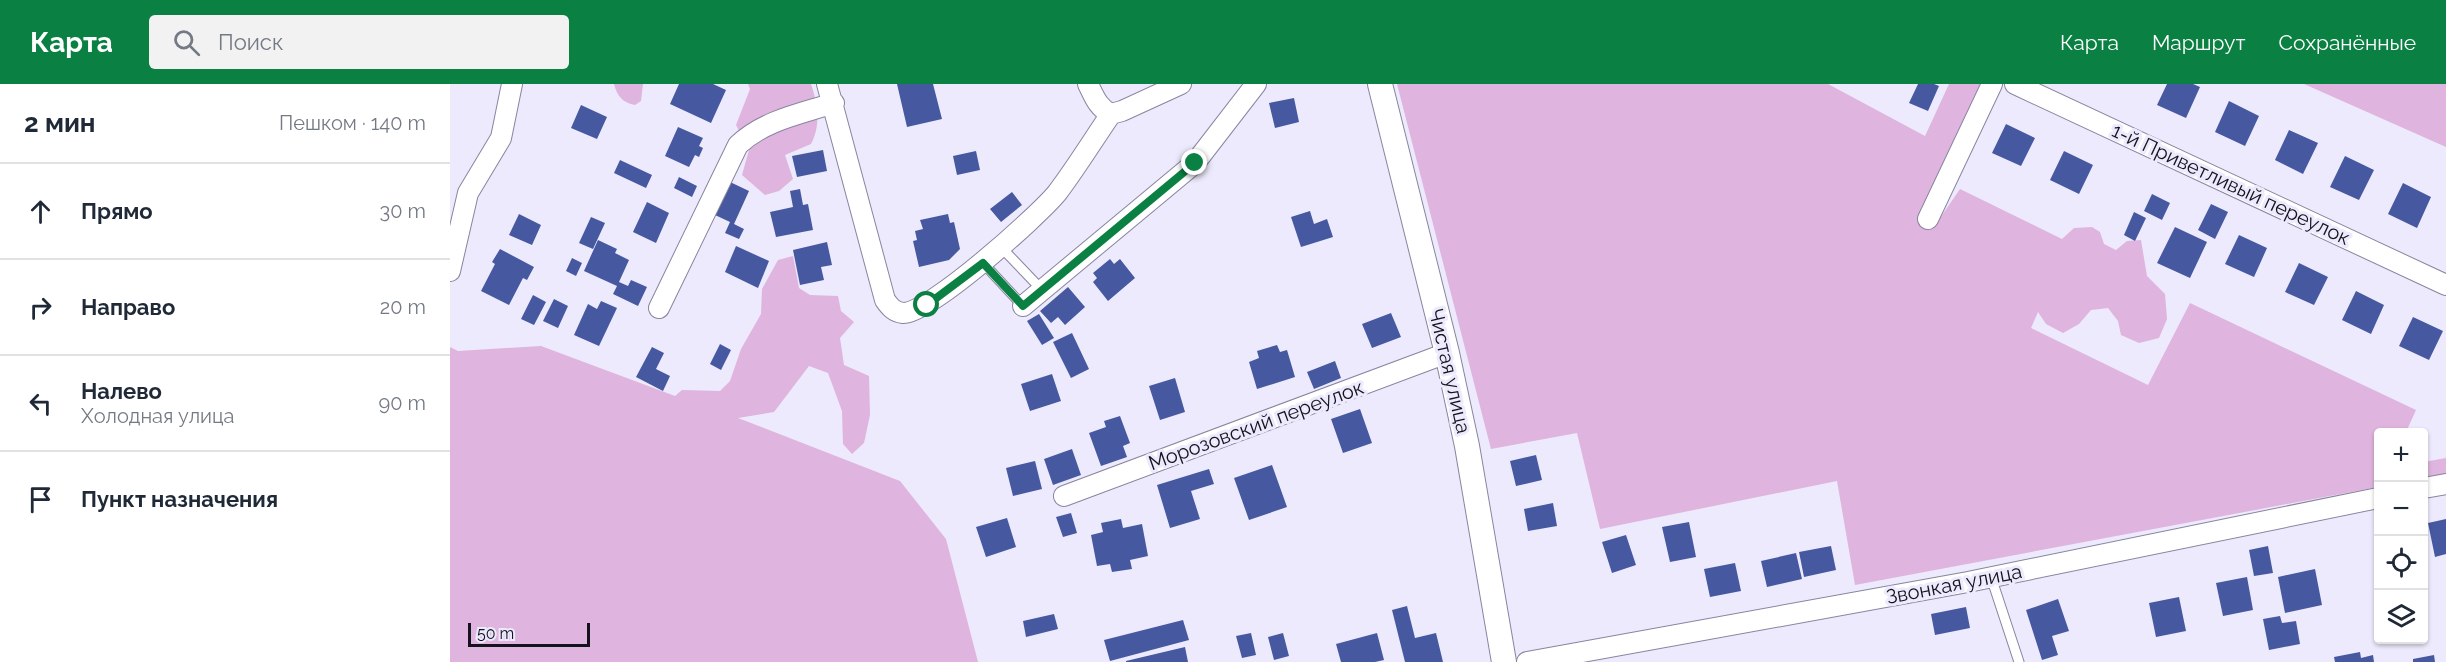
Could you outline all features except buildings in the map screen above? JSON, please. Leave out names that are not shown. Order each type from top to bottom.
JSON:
[{"type":"street","points":[[450,271],[468,194],[501,138],[513,84]]},
{"type":"street","points":[[827,84],[834,103],[885,300],[892,309],[902,313],[927,305],[983,263],[1055,195],[1111,114],[1182,84]]},
{"type":"street","points":[[1088,84],[1096,100],[1104,110],[1111,114]]},
{"type":"street","points":[[1023,306],[1195,163],[1256,84]]},
{"type":"street","name":"Чистая улица","points":[[1380,84],[1447,353],[1467,446],[1504,662]]},
{"type":"street","points":[[1928,219],[1992,84]]},
{"type":"street","name":"1-й Приветливый переулок","points":[[2015,84],[2446,285]]},
{"type":"street","points":[[659,308],[738,145],[751,133],[767,124],[834,103]]},
{"type":"street","name":"Морозовский переулок","points":[[1064,496],[1447,353]]},
{"type":"street","points":[[2428,487],[2446,484]]},
{"type":"street","name":"Звонкая улица","points":[[1527,662],[1991,578],[2374,499]]},
{"type":"lane","points":[[1000,246],[1042,290]]},
{"type":"lane","points":[[983,263],[1023,306]]},
{"type":"lane","points":[[1991,578],[2019,662]]},
{"type":"shaded area","points":[[614,84],[643,84],[641,101],[635,105],[624,101]]},
{"type":"shaded area","points":[[748,84],[811,84],[817,107],[816,129],[811,144],[785,155],[793,179],[779,191],[765,195],[742,175],[749,150],[736,125],[750,89]]},
{"type":"shaded area","points":[[1397,84],[1828,84],[1925,136],[1949,84],[1984,84],[1924,227],[1940,218],[1960,189],[2062,239],[2074,228],[2092,227],[2100,232],[2104,244],[2116,250],[2127,241],[2141,240],[2147,276],[2165,294],[2167,319],[2159,338],[2139,343],[2121,335],[2118,321],[2108,308],[2091,310],[2079,324],[2063,333],[2046,324],[2038,312],[2031,328],[2148,385],[2190,303],[2416,410],[2408,428],[2374,428],[2374,488],[1855,585],[1837,481],[1600,529],[1577,433],[1491,449]]},
{"type":"shaded area","points":[[2304,84],[2446,84],[2446,147]]},
{"type":"shaded area","points":[[793,256],[799,288],[810,295],[838,296],[841,311],[854,322],[840,338],[844,365],[869,376],[870,415],[864,443],[852,454],[843,444],[842,411],[828,373],[809,366],[774,412],[738,418],[900,481],[946,539],[978,662],[450,662],[450,347],[458,351],[541,346],[675,396],[682,390],[720,391],[730,381],[741,349],[761,314],[762,289],[778,260]]},
{"type":"shaded area","points":[[2446,458],[2446,475],[2428,478],[2428,461]]},
{"type":"route","points":[[927,305],[983,263],[1023,306],[1195,163]]}]
